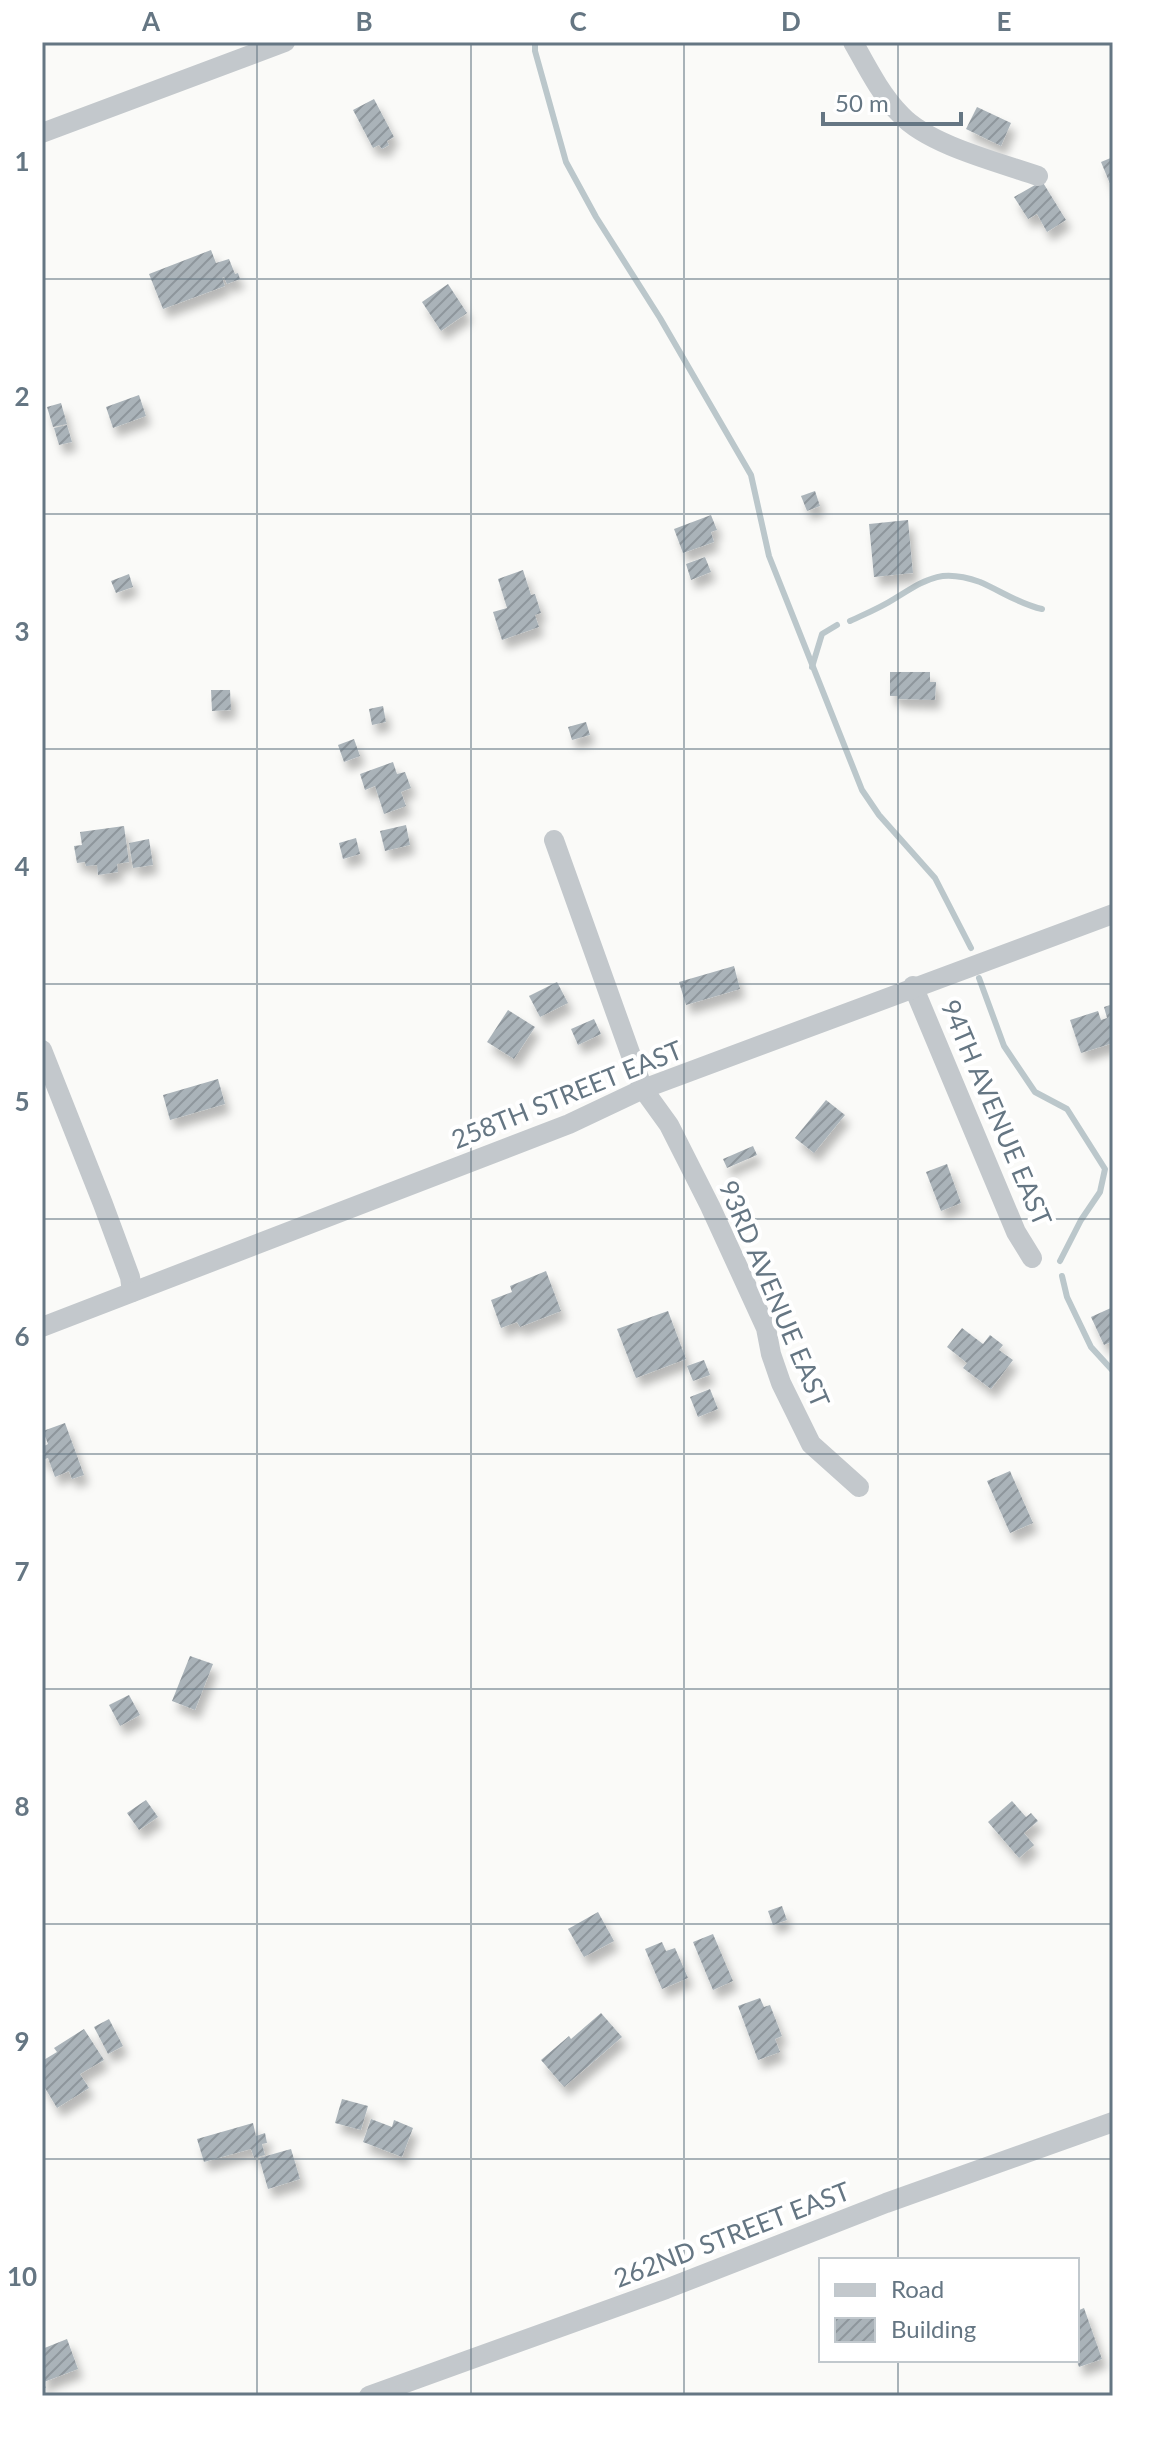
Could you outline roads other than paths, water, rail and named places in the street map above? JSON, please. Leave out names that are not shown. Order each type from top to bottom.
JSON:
[{"type":"street","points":[[42,133],[285,42]]},
{"type":"street","points":[[853,42],[877,84],[900,115],[946,144],[1038,176]]},
{"type":"street","name":"93RD AVENUE EAST","points":[[554,840],[643,1089],[669,1125],[710,1206],[766,1328],[781,1383],[811,1444],[859,1487]]},
{"type":"street","name":"258TH STREET EAST","points":[[42,1327],[569,1124],[643,1089],[1113,914]]},
{"type":"street","name":"94TH AVENUE EAST","points":[[913,986],[1016,1232],[1032,1258]]},
{"type":"street","points":[[42,1050],[130,1277],[132,1292]]},
{"type":"street","name":"262ND STREET EAST","points":[[369,2396],[666,2289],[886,2203],[1113,2122]]},
{"type":"waterway","points":[[535,42],[566,162],[751,475],[769,556],[862,790],[879,815],[935,878],[971,948]]},
{"type":"waterway","points":[[850,621],[925,581],[944,576],[980,582],[1042,609]]},
{"type":"waterway","points":[[812,667],[822,634],[837,625]]},
{"type":"waterway","points":[[979,978],[1004,1046],[1035,1092],[1067,1109],[1105,1169],[1100,1192],[1060,1261]]},
{"type":"waterway","points":[[1062,1276],[1067,1297],[1091,1347],[1113,1371]]}]
